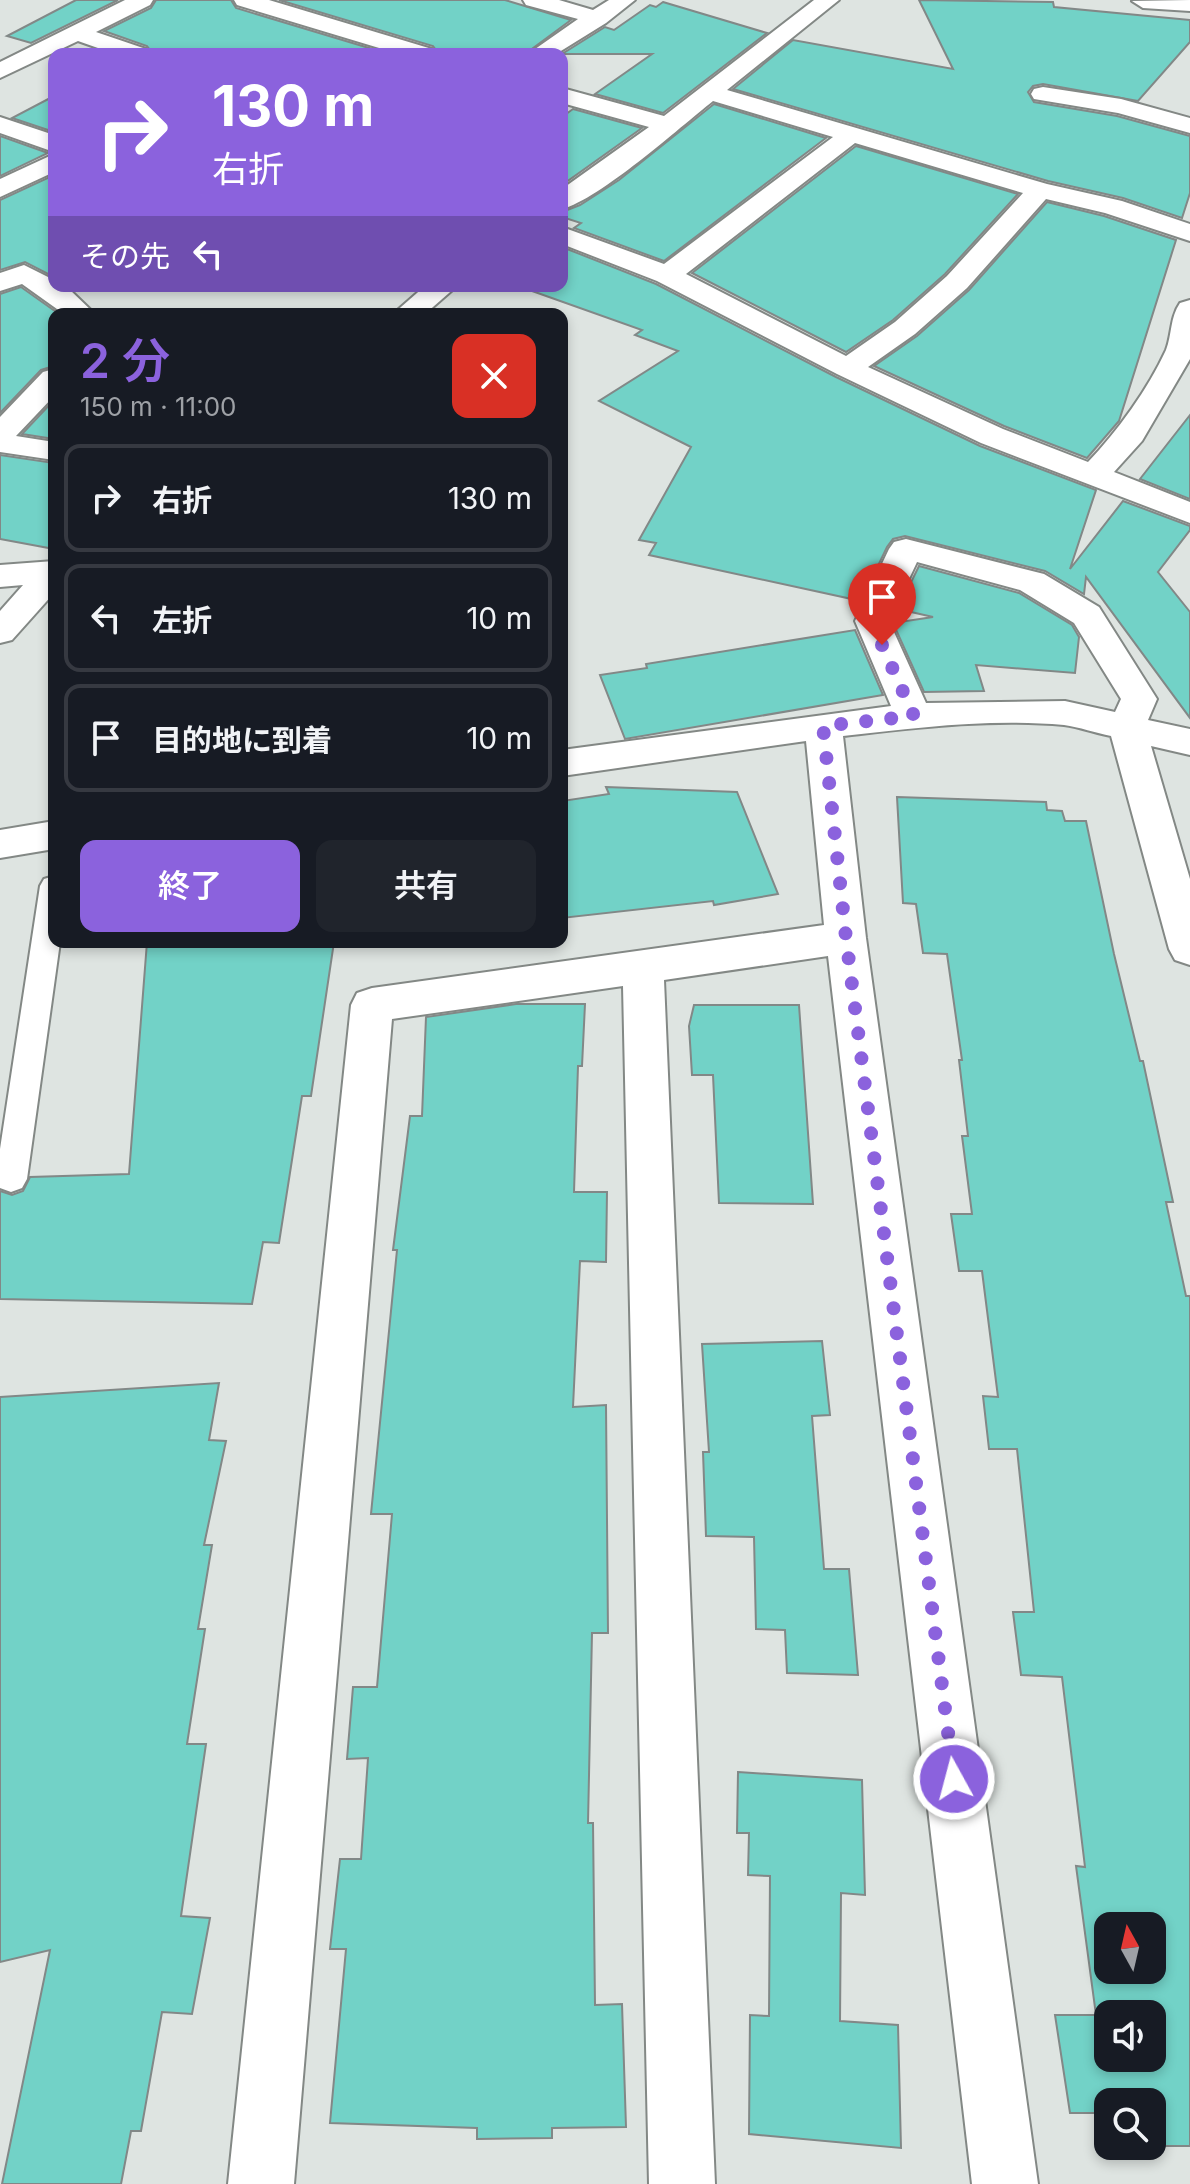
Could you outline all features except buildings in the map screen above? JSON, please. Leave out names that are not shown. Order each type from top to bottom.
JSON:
[{"type":"street","points":[[0,71],[142,0]]},
{"type":"street","points":[[245,0],[404,48]]},
{"type":"street","points":[[534,0],[598,18]]},
{"type":"street","points":[[550,48],[624,0]]},
{"type":"street","points":[[568,197],[607,172],[828,0]]},
{"type":"street","points":[[1143,1],[1190,4]]},
{"type":"street","points":[[77,33],[121,48]]},
{"type":"street","points":[[708,92],[1040,190],[1113,207],[1190,233]]},
{"type":"street","points":[[1043,94],[1121,106],[1190,126]]},
{"type":"street","points":[[568,97],[666,124]]},
{"type":"street","points":[[0,124],[48,142]]},
{"type":"street","points":[[667,275],[852,134]]},
{"type":"street","points":[[0,189],[48,165]]},
{"type":"street","points":[[847,368],[905,328],[957,282],[1040,190]]},
{"type":"street","points":[[568,237],[667,275],[847,368],[992,436],[1190,513]]},
{"type":"street","points":[[0,283],[24,273],[48,290]]},
{"type":"street","points":[[50,292],[73,308]]},
{"type":"street","points":[[415,308],[435,292]]},
{"type":"street","points":[[1095,474],[1126,441],[1181,349],[1190,309]]},
{"type":"street","points":[[0,435],[48,384]]},
{"type":"street","points":[[0,443],[48,450]]},
{"type":"street","points":[[914,716],[872,621],[906,549],[1032,582],[1087,615],[1139,699],[1127,726],[1190,949]]},
{"type":"street","points":[[0,576],[48,572]]},
{"type":"street","points":[[0,632],[48,578]]},
{"type":"street","points":[[568,762],[914,716],[1065,713],[1190,742]]},
{"type":"street","points":[[823,726],[846,938],[1005,2184]]},
{"type":"street","points":[[0,844],[48,836]]},
{"type":"street","points":[[261,2184],[372,1005],[846,938]]},
{"type":"street","points":[[643,967],[682,2184]]},
{"type":"lane","points":[[11,1179],[48,927]]},
{"type":"route","points":[[882,645],[914,716],[823,726],[846,938],[954,1779]]}]
